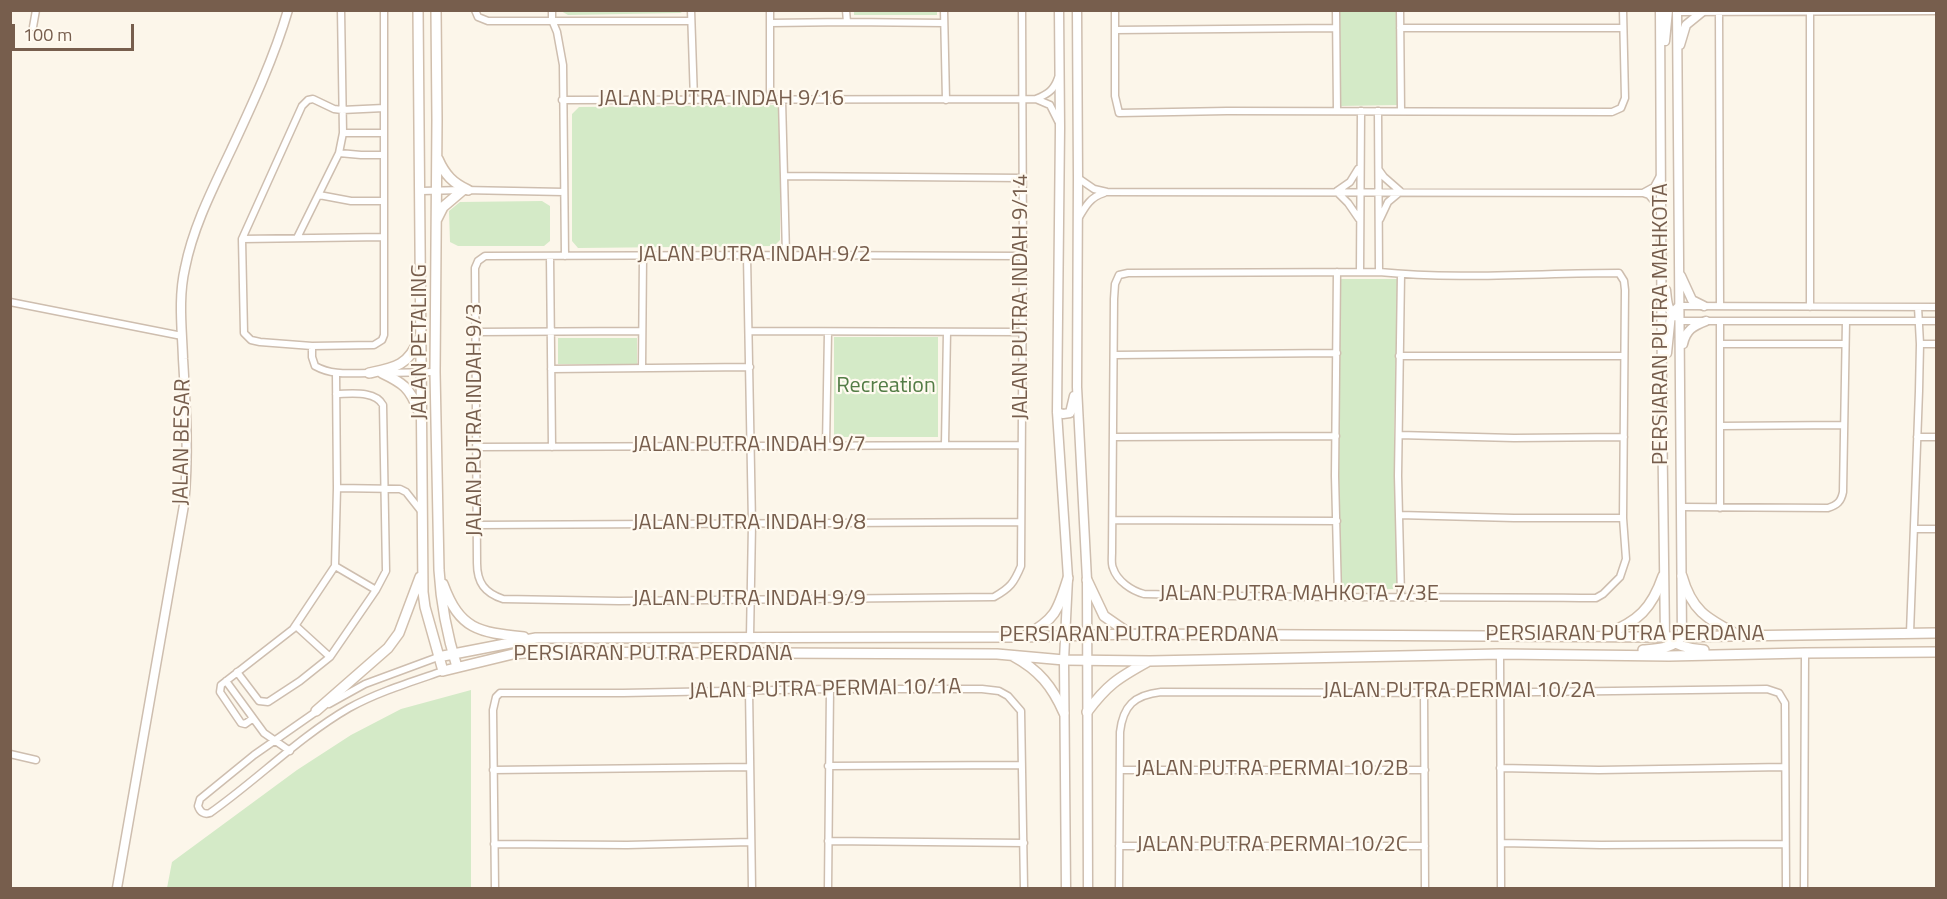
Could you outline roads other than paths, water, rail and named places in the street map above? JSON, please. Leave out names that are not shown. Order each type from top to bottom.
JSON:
[{"type":"main road","name":"JALAN PETALING","points":[[418,10],[422,570],[425,607],[443,671]]},
{"type":"main road","name":"JALAN PETALING","points":[[436,10],[435,372],[439,570],[442,606],[457,667]]},
{"type":"main road","points":[[436,154],[451,180],[466,190],[446,204],[436,219]]},
{"type":"main road","points":[[369,373],[390,369],[407,360],[415,350],[420,336]]},
{"type":"main road","points":[[382,373],[401,382],[408,389],[421,417]]},
{"type":"main road","points":[[316,711],[388,648],[399,633],[422,570]]},
{"type":"main road","points":[[439,570],[448,598],[454,610],[463,620],[484,631],[536,638]]},
{"type":"main road","points":[[1601,636],[1624,627],[1642,615],[1659,589],[1663,576]]},
{"type":"main road","points":[[1682,576],[1686,592],[1698,610],[1740,636]]},
{"type":"main road","points":[[1023,637],[1049,620],[1058,608],[1068,578]]},
{"type":"main road","points":[[1087,580],[1104,616],[1130,634]]},
{"type":"main road","name":"PERSIARAN PUTRA PERDANA","points":[[438,657],[536,638],[1023,637],[1130,634],[1601,636],[1665,637],[1678,640],[1740,636],[1936,633]]},
{"type":"main road","points":[[1629,656],[1641,650],[1658,649],[1678,640],[1692,649],[1709,650],[1726,655]]},
{"type":"main road","name":"PERSIARAN PUTRA PERDANA","points":[[443,671],[513,654],[537,652],[997,654],[1064,660],[1149,660],[1500,654],[1629,656],[1936,652]]},
{"type":"main road","points":[[997,654],[1013,656],[1036,672],[1052,688],[1064,712]]},
{"type":"main road","points":[[1087,712],[1111,684],[1149,660]]},
{"type":"street","points":[[33,27],[36,10]]},
{"type":"street","name":"JALAN BESAR","points":[[117,888],[184,505],[188,433],[182,336],[182,291],[189,248],[210,195],[267,68],[288,10]]},
{"type":"street","points":[[297,238],[339,153],[343,133],[341,10]]},
{"type":"street","points":[[384,10],[384,108],[384,133],[384,155],[384,201],[384,237],[384,335],[382,340],[374,345],[312,346],[260,342],[246,337],[244,333],[242,239],[305,102],[313,99],[334,109],[342,110],[384,108]]},
{"type":"street","points":[[475,10],[478,17],[488,21],[691,21]]},
{"type":"street","points":[[552,10],[552,20],[562,56],[565,256]]},
{"type":"street","points":[[691,10],[694,100]]},
{"type":"street","points":[[770,10],[770,100]]},
{"type":"street","points":[[846,10],[847,22]]},
{"type":"street","points":[[944,10],[946,100]]},
{"type":"street","name":"JALAN PUTRA INDAH 9/14","points":[[1014,582],[1021,567],[1022,10]]},
{"type":"street","points":[[1059,10],[1057,412],[1068,578],[1064,660],[1066,888]]},
{"type":"street","points":[[1077,10],[1077,387],[1087,580],[1088,888]]},
{"type":"street","points":[[1115,10],[1115,96],[1119,113],[1612,112],[1624,104],[1623,10]]},
{"type":"street","points":[[1336,10],[1337,111]]},
{"type":"street","points":[[1400,10],[1401,111]]},
{"type":"street","name":"PERSIARAN PUTRA MAHKOTA","points":[[1660,10],[1661,371],[1665,637]]},
{"type":"street","points":[[1660,51],[1664,47],[1674,11],[1936,11]]},
{"type":"street","name":"PERSIARAN PUTRA MAHKOTA","points":[[1674,11],[1677,50],[1682,576],[1678,640]]},
{"type":"street","points":[[1810,11],[1810,307]]},
{"type":"street","points":[[1677,50],[1686,25],[1702,12]]},
{"type":"street","points":[[1719,12],[1720,306]]},
{"type":"street","points":[[770,23],[944,23]]},
{"type":"street","points":[[1115,30],[1336,28]]},
{"type":"street","points":[[1400,28],[1623,28]]},
{"type":"street","points":[[1036,99],[1044,96],[1054,87],[1058,80],[1059,70]]},
{"type":"street","points":[[1036,99],[1050,105],[1060,128]]},
{"type":"street","name":"JALAN PUTRA INDAH 9/16","points":[[562,100],[1036,99]]},
{"type":"street","points":[[782,100],[786,255]]},
{"type":"street","points":[[1360,272],[1361,111]]},
{"type":"street","points":[[1378,111],[1379,272]]},
{"type":"street","points":[[343,133],[384,133]]},
{"type":"street","points":[[339,153],[384,155]]},
{"type":"street","points":[[1377,163],[1381,174],[1400,191]]},
{"type":"street","points":[[1336,192],[1354,178],[1360,165]]},
{"type":"street","points":[[1643,193],[1654,187],[1661,173]]},
{"type":"street","points":[[784,176],[1023,178]]},
{"type":"street","points":[[1078,178],[1094,189],[1107,192],[1643,193],[1649,195],[1661,210]]},
{"type":"street","points":[[421,191],[564,192]]},
{"type":"street","points":[[1378,223],[1388,202],[1400,191]]},
{"type":"street","points":[[1078,219],[1091,199],[1107,192]]},
{"type":"street","points":[[1336,192],[1354,210],[1360,222]]},
{"type":"street","points":[[319,195],[351,201],[384,201]]},
{"type":"street","points":[[242,239],[384,237]]},
{"type":"street","name":"JALAN PUTRA INDAH 9/2","points":[[485,256],[1023,256]]},
{"type":"street","name":"JALAN PUTRA INDAH 9/3","points":[[483,587],[477,572],[475,268],[478,261],[485,256]]},
{"type":"street","points":[[550,256],[552,447]]},
{"type":"street","points":[[747,256],[752,524],[750,637]]},
{"type":"street","points":[[642,368],[643,257]]},
{"type":"street","points":[[1661,261],[1671,314],[1667,352],[1661,371]]},
{"type":"street","points":[[1679,270],[1692,300],[1704,306]]},
{"type":"street","points":[[1338,596],[1337,272],[1512,275],[1619,273],[1624,285],[1623,518],[1399,515]]},
{"type":"street","name":"JALAN PUTRA MAHKOTA 7/3E","points":[[1337,272],[1128,273],[1119,275],[1116,279],[1112,478],[1113,568],[1135,592],[1231,597],[1596,598],[1616,582],[1622,573],[1626,559],[1623,518]]},
{"type":"street","points":[[1401,274],[1399,356],[1401,596]]},
{"type":"street","points":[[10,302],[182,336]]},
{"type":"street","points":[[1671,314],[1679,306],[1936,307]]},
{"type":"street","points":[[1910,633],[1920,345],[1918,307]]},
{"type":"street","points":[[1671,314],[1679,321],[1936,321]]},
{"type":"street","points":[[1680,361],[1686,333],[1693,326],[1706,321]]},
{"type":"street","points":[[1720,321],[1720,508]]},
{"type":"street","points":[[1681,507],[1828,508],[1836,506],[1842,499],[1843,492],[1846,321]]},
{"type":"street","points":[[476,332],[642,331]]},
{"type":"street","points":[[749,331],[1022,332]]},
{"type":"street","points":[[826,446],[828,332]]},
{"type":"street","points":[[945,444],[946,332]]},
{"type":"street","points":[[1720,344],[1845,344]]},
{"type":"street","points":[[1920,345],[1936,344]]},
{"type":"street","points":[[312,346],[315,366],[325,371],[336,373],[435,372]]},
{"type":"street","points":[[1115,355],[1337,353]]},
{"type":"street","points":[[1399,356],[1623,356]]},
{"type":"street","points":[[551,369],[750,367]]},
{"type":"street","points":[[252,719],[245,724],[239,720],[220,692],[221,685],[296,626],[335,566],[336,373]]},
{"type":"street","points":[[1057,412],[1071,413],[1077,387]]},
{"type":"street","points":[[237,672],[263,703],[300,681],[330,657],[376,590],[386,571],[383,405],[374,396],[336,394]]},
{"type":"street","points":[[1720,426],[1844,425]]},
{"type":"street","points":[[1399,435],[1514,438],[1623,437]]},
{"type":"street","points":[[1113,437],[1336,436]]},
{"type":"street","points":[[1917,437],[1936,437]]},
{"type":"street","name":"JALAN PUTRA INDAH 9/7","points":[[476,447],[1021,445]]},
{"type":"street","points":[[337,488],[400,489],[406,492],[421,511]]},
{"type":"street","points":[[1113,520],[1336,521]]},
{"type":"street","name":"JALAN PUTRA INDAH 9/8","points":[[477,525],[1021,522]]},
{"type":"street","points":[[1914,529],[1936,529]]},
{"type":"street","points":[[335,566],[376,590]]},
{"type":"street","name":"JALAN PUTRA INDAH 9/9","points":[[483,587],[491,595],[503,599],[750,600],[994,597],[1014,582]]},
{"type":"street","points":[[296,626],[330,657]]},
{"type":"street","points":[[1804,888],[1805,653]]},
{"type":"street","points":[[1500,654],[1501,888]]},
{"type":"street","name":"PERSIARAN PUTRA PERDANA","points":[[438,657],[366,684],[316,711],[200,799],[198,806],[200,810],[203,813],[210,813],[349,708],[443,671]]},
{"type":"street","points":[[225,681],[264,733],[290,751]]},
{"type":"street","points":[[828,888],[830,689]]},
{"type":"street","name":"JALAN PUTRA PERMAI 10/1A","points":[[494,770],[493,710],[496,697],[500,693],[830,689],[999,691],[1014,701],[1021,711],[1024,888]]},
{"type":"street","points":[[749,690],[752,888]]},
{"type":"street","name":"JALAN PUTRA PERMAI 10/2A","points":[[1119,888],[1121,720],[1126,709],[1133,702],[1149,694],[1161,692],[1231,694],[1771,690],[1782,696],[1785,703],[1786,888]]},
{"type":"street","points":[[1424,692],[1425,888]]},
{"type":"street","points":[[10,754],[36,760]]},
{"type":"street","points":[[828,766],[1021,765]]},
{"type":"street","points":[[495,888],[494,770],[750,767]]},
{"type":"street","points":[[1500,768],[1599,770],[1784,767]]},
{"type":"street","name":"JALAN PUTRA PERMAI 10/2B","points":[[1120,770],[1425,770]]},
{"type":"street","points":[[828,841],[1024,843]]},
{"type":"street","points":[[494,844],[751,842]]},
{"type":"street","points":[[1502,843],[1785,844]]},
{"type":"street","name":"JALAN PUTRA PERMAI 10/2C","points":[[1119,846],[1425,846]]},
{"type":"park label","name":"Recreation","points":[[886,387]]}]
